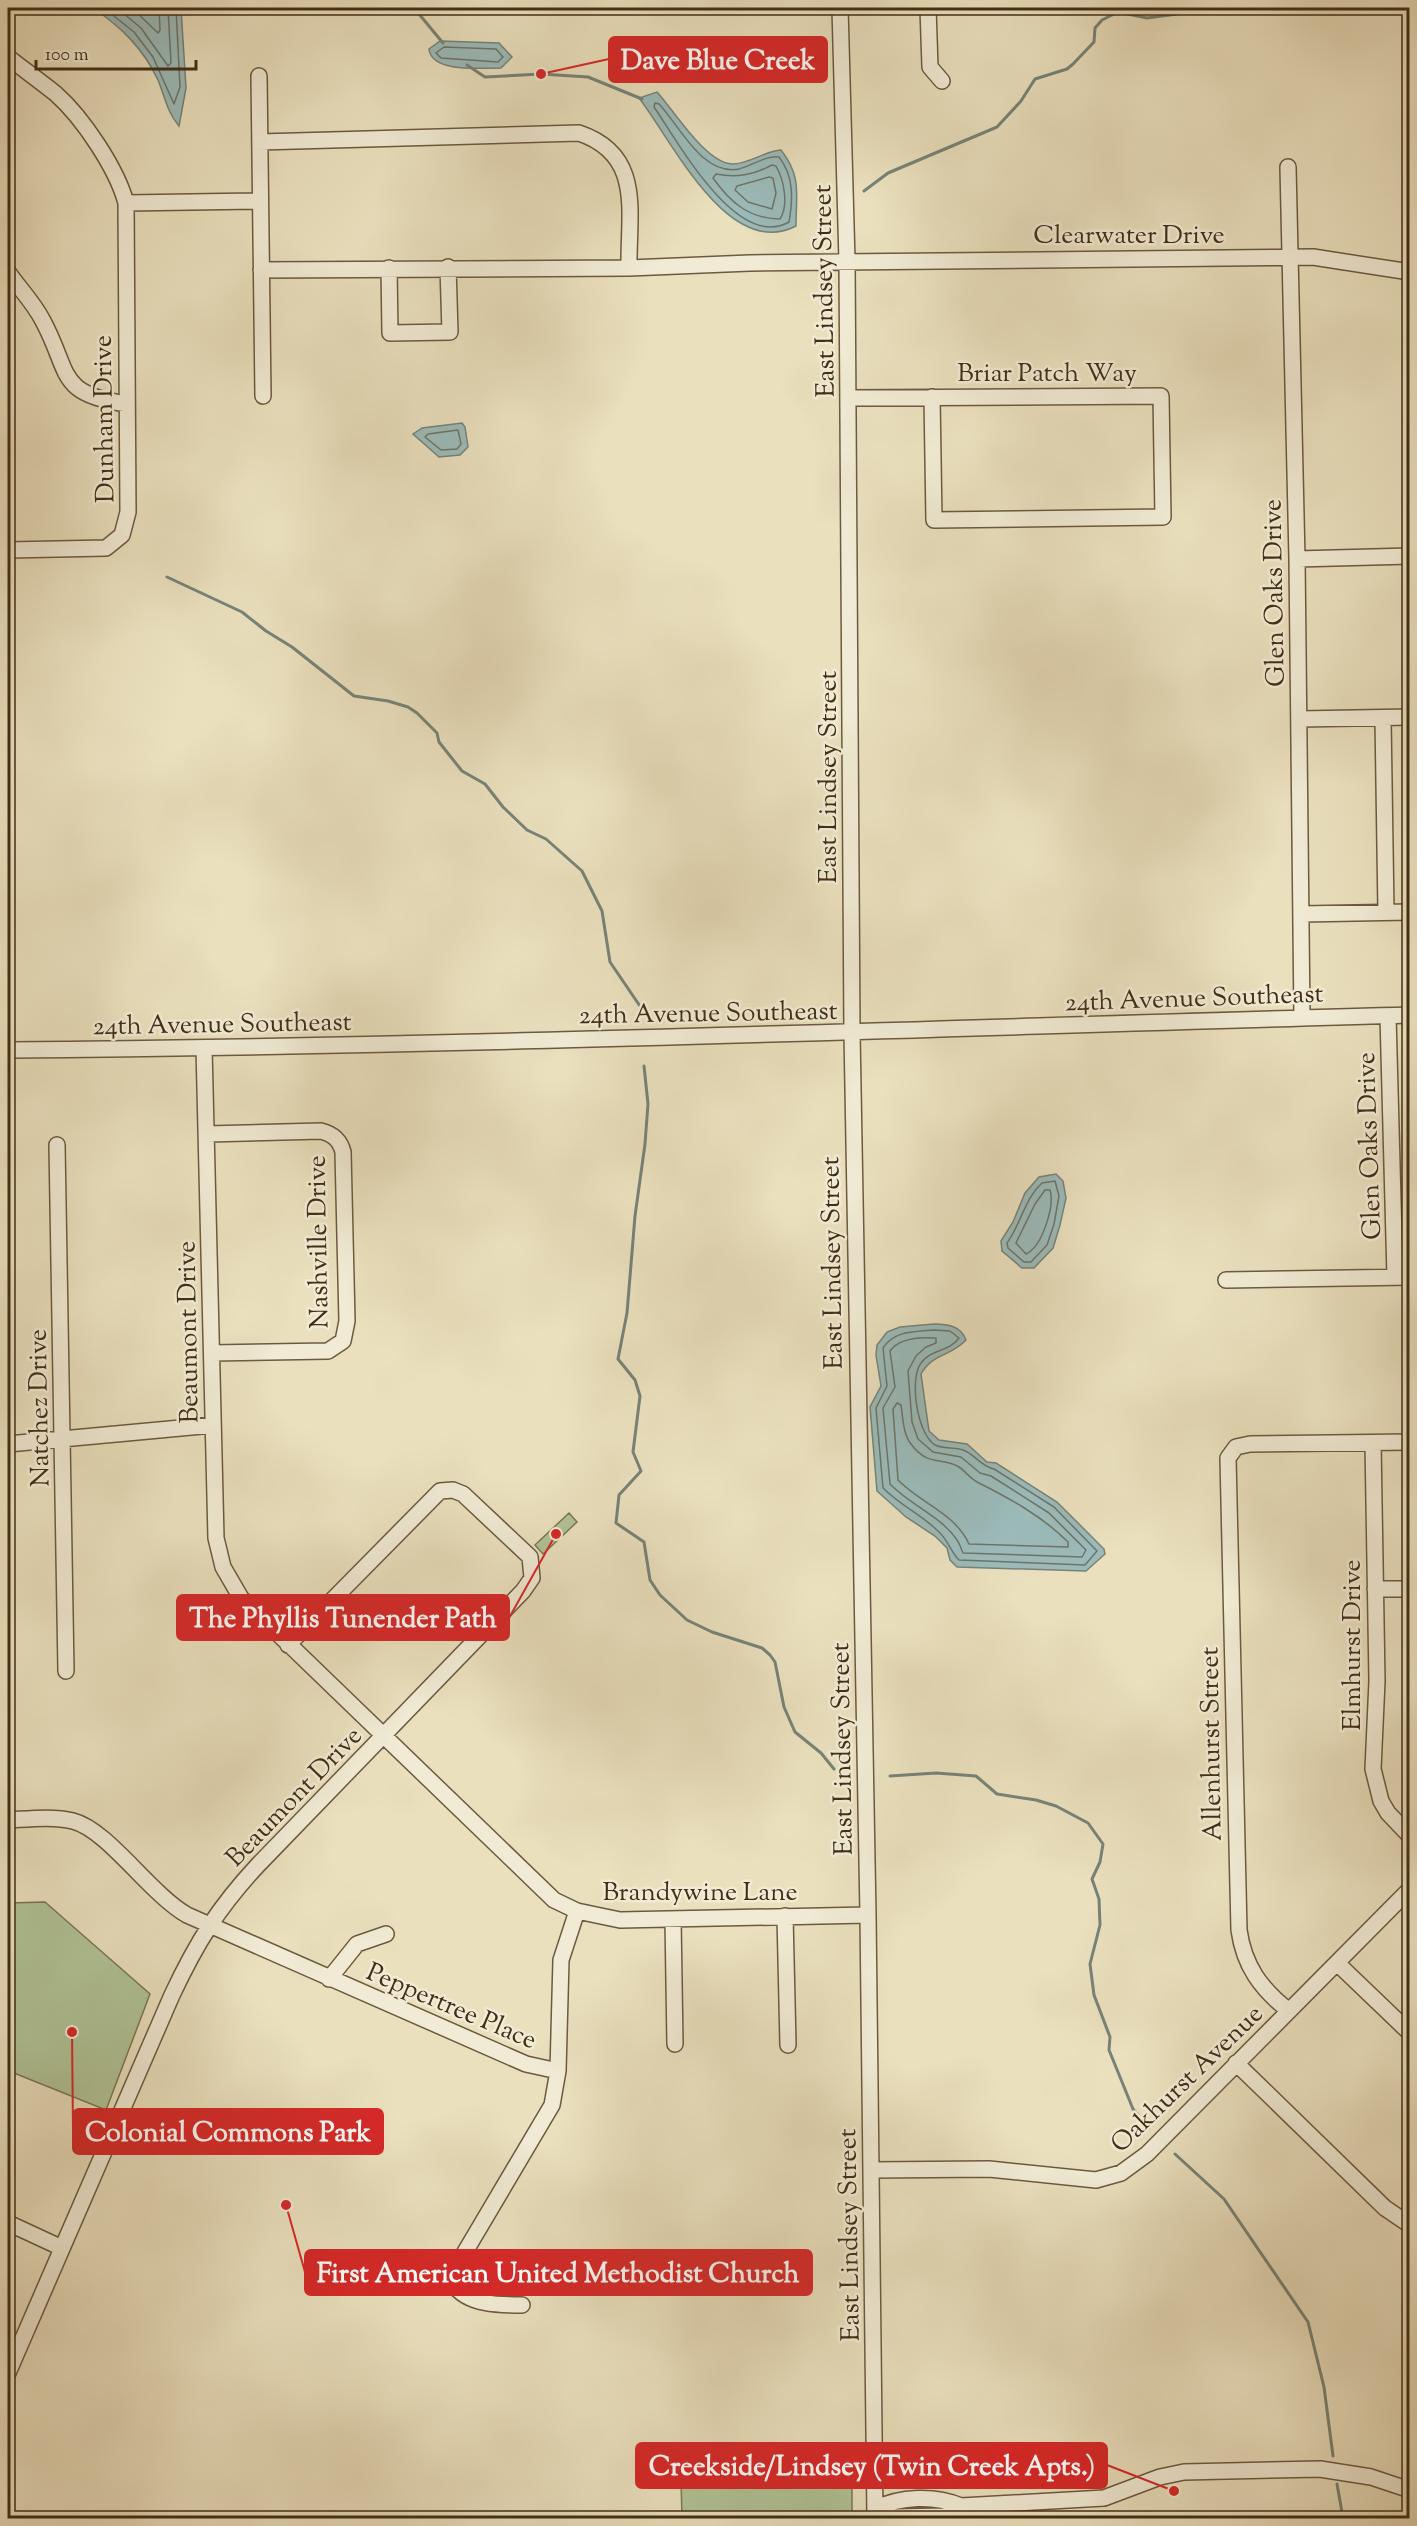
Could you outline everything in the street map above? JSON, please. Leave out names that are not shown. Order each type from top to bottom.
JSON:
[{"type":"street","name":"East Lindsey Street","points":[[840,8],[847,261],[852,1033],[872,2170],[875,2514]]},
{"type":"street","points":[[928,8],[930,67],[942,81]]},
{"type":"street","points":[[8,57],[57,95],[72,113],[109,163],[123,189],[126,203],[260,201]]},
{"type":"street","points":[[259,76],[263,396]]},
{"type":"street","points":[[260,142],[579,133],[595,139],[610,150],[624,167],[628,186],[629,268]]},
{"type":"street","name":"Glen Oaks Drive","points":[[1288,167],[1297,559],[1302,1018]]},
{"type":"street","name":"Dunham Drive","points":[[8,550],[93,550],[106,548],[122,535],[128,512],[126,203]]},
{"type":"street","name":"Clearwater Drive","points":[[261,270],[448,267],[629,268],[847,261],[1291,257],[1334,258],[1410,272]]},
{"type":"street","points":[[388,268],[390,333],[450,332],[448,267]]},
{"type":"street","points":[[8,272],[42,319],[64,374],[72,384],[93,399],[127,404]]},
{"type":"street","name":"Briar Patch Way","points":[[848,398],[932,397],[1161,396],[1163,517],[934,520],[932,397]]},
{"type":"street","points":[[1297,559],[1410,556]]},
{"type":"street","points":[[1299,719],[1410,717]]},
{"type":"street","points":[[1383,718],[1386,912]]},
{"type":"street","points":[[1301,914],[1410,912]]},
{"type":"street","name":"24th Avenue Southeast","points":[[8,1050],[204,1048],[852,1033],[1410,1015]]},
{"type":"street","name":"Glen Oaks Drive","points":[[1388,1016],[1394,1244],[1402,1276]]},
{"type":"street","name":"Beaumont Drive","points":[[8,2373],[172,1995],[208,1925],[258,1865],[383,1738],[241,1599],[224,1567],[216,1538],[204,1048]]},
{"type":"street","name":"Nashville Drive","points":[[207,1134],[321,1131],[334,1136],[343,1152],[347,1329],[343,1341],[334,1349],[212,1353]]},
{"type":"street","name":"Natchez Drive","points":[[57,1144],[66,1671]]},
{"type":"street","points":[[1394,1244],[1410,1254]]},
{"type":"street","points":[[1226,1280],[1402,1276]]},
{"type":"street","points":[[8,1444],[213,1425]]},
{"type":"street","points":[[1372,1443],[1410,1442]]},
{"type":"street","name":"Allenhurst Street","points":[[1289,2011],[1253,1974],[1242,1951],[1239,1930],[1228,1458],[1240,1444],[1372,1443]]},
{"type":"street","name":"Elmhurst Drive","points":[[1372,1443],[1377,1690],[1375,1781],[1388,1813],[1410,1836]]},
{"type":"street","points":[[288,1645],[440,1491],[457,1491],[463,1494],[530,1557],[533,1572],[530,1584],[383,1738]]},
{"type":"street","points":[[1375,1589],[1410,1589]]},
{"type":"street","name":"Brandywine Lane","points":[[383,1738],[546,1894],[577,1911],[609,1919],[868,1915]]},
{"type":"street","name":"Peppertree Place","points":[[8,1820],[70,1820],[86,1826],[171,1906],[329,1979],[526,2064],[558,2071]]},
{"type":"street","name":"Oakhurst Avenue","points":[[872,2170],[989,2169],[1096,2180],[1121,2173],[1147,2154],[1410,1889]]},
{"type":"street","points":[[522,2305],[498,2306],[467,2296],[454,2285],[452,2274],[453,2267],[549,2112],[555,2095],[558,2071],[561,1959],[577,1911]]},
{"type":"street","points":[[785,1916],[788,2045]]},
{"type":"street","points":[[673,1919],[675,2044]]},
{"type":"street","points":[[329,1979],[357,1944],[386,1934]]},
{"type":"street","points":[[1337,1963],[1410,2033]]},
{"type":"street","points":[[1236,2063],[1385,2208],[1410,2226]]},
{"type":"street","points":[[8,2223],[62,2248]]},
{"type":"street","points":[[875,2514],[894,2517],[946,2516],[961,2506],[1104,2498],[1160,2477],[1184,2472],[1320,2469],[1365,2475],[1409,2488]]},
{"type":"green space","points":[[569,1513],[577,1522],[543,1554],[535,1545]]},
{"type":"green space","points":[[45,1902],[150,1994],[106,2110],[9,2071],[8,2074],[8,1903]]},
{"type":"green space","points":[[852,2476],[852,2518],[682,2518],[681,2479]]},
{"type":"water","points":[[93,8],[181,8],[186,88],[179,126],[152,68],[138,48],[113,23]]},
{"type":"water","points":[[440,41],[499,43],[512,57],[501,68],[448,66],[432,57],[429,49]]},
{"type":"water","points":[[657,92],[702,146],[722,161],[732,164],[739,163],[781,150],[795,177],[796,226],[771,232],[747,227],[725,212],[704,191],[685,166],[639,98]]},
{"type":"water","points":[[462,423],[465,427],[468,447],[460,455],[439,457],[413,434],[422,428]]},
{"type":"water","points":[[1056,1174],[1063,1181],[1066,1198],[1053,1248],[1034,1268],[1022,1268],[1002,1251],[1001,1241],[1013,1222],[1025,1193],[1039,1177]]},
{"type":"water","points":[[934,1324],[957,1329],[966,1340],[954,1350],[936,1358],[921,1374],[929,1431],[939,1440],[967,1444],[987,1462],[996,1463],[1057,1502],[1104,1549],[1105,1554],[1086,1571],[957,1567],[950,1560],[947,1548],[935,1536],[906,1517],[877,1491],[870,1407],[881,1386],[876,1355],[877,1345],[887,1332],[900,1327]]},
{"type":"waterway","points":[[414,8],[443,43]]},
{"type":"waterway","points":[[864,191],[888,173],[997,127],[1021,101],[1035,79],[1067,69],[1073,64],[1094,42],[1095,28],[1102,20],[1118,12],[1147,18],[1177,14],[1189,8]]},
{"type":"waterway","points":[[467,65],[485,77],[541,74],[588,77],[642,99]]},
{"type":"waterway","points":[[167,577],[242,612],[266,631],[292,647],[354,696],[388,701],[408,707],[417,713],[437,733],[439,742],[462,771],[485,784],[503,807],[527,830],[546,839],[582,871],[602,911],[610,962],[644,1012]]},
{"type":"waterway","points":[[644,1066],[648,1104],[645,1144],[635,1216],[627,1313],[618,1359],[635,1380],[640,1396],[633,1452],[641,1471],[619,1495],[616,1523],[644,1542],[650,1580],[660,1595],[687,1620],[712,1632],[762,1648],[770,1655],[775,1662],[784,1707],[795,1732],[821,1753],[834,1769]]},
{"type":"waterway","points":[[890,1776],[936,1773],[976,1776],[997,1794],[1036,1800],[1056,1806],[1088,1823],[1103,1844],[1100,1862],[1092,1879],[1099,1899],[1100,1925],[1090,1964],[1094,1995],[1110,2037],[1109,2050],[1133,2109],[1149,2128]]},
{"type":"waterway","points":[[1175,2154],[1224,2199],[1308,2322],[1324,2387],[1333,2456]]},
{"type":"waterway","points":[[1337,2484],[1343,2518]]},
{"type":"place","name":"Dave Blue Creek","points":[[541,74]]},
{"type":"place","name":"The Phyllis Tunender Path","points":[[556,1534]]},
{"type":"place","name":"Colonial Commons Park","points":[[72,2032]]},
{"type":"place","name":"First American United Methodist Church","points":[[286,2205]]},
{"type":"place","name":"Creekside/Lindsey (Twin Creek Apts.)","points":[[1174,2491]]}]
